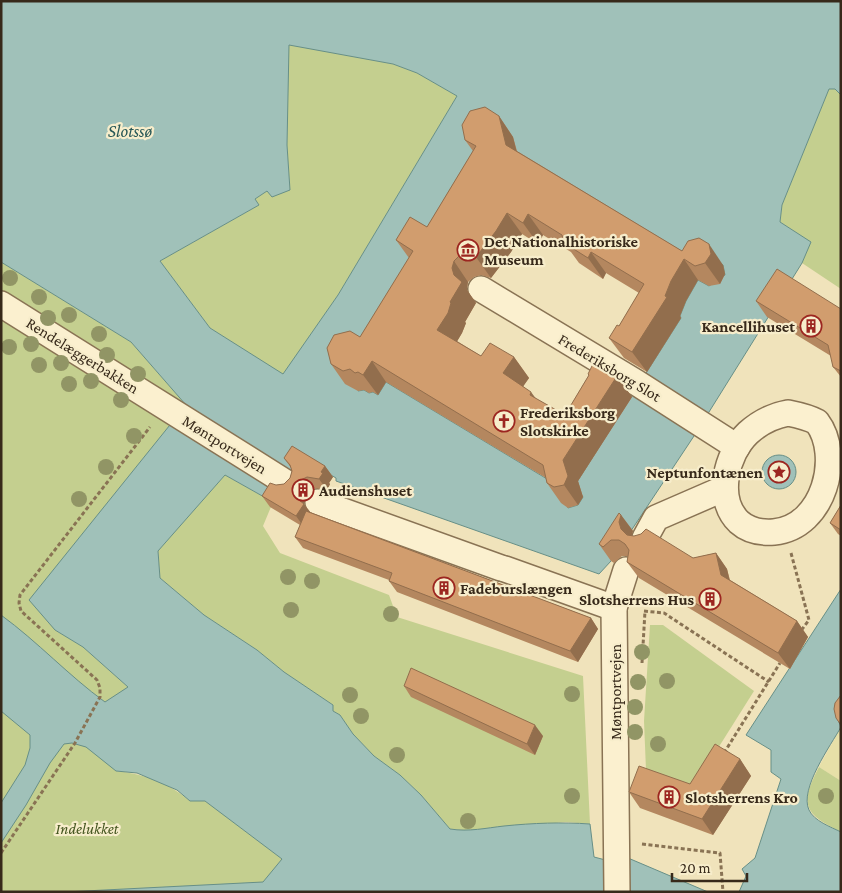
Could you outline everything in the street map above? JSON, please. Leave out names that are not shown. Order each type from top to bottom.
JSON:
[{"type":"street","name":"Frederiksborg Slot","points":[[481,289],[637,383],[737,447]]},
{"type":"street","name":"Rendelæggerbakken","points":[[1,304],[166,406]]},
{"type":"street","name":"Møntportvejen","points":[[166,406],[285,482]]},
{"type":"street","points":[[788,413],[801,415],[816,422],[829,432],[838,449],[839,471],[835,486],[834,503],[785,531],[759,532],[752,531],[742,525],[732,516],[727,503],[725,488],[729,468],[737,447],[748,433],[774,415],[788,413]]},
{"type":"street","points":[[645,538],[656,518],[725,488]]},
{"type":"street","points":[[318,502],[614,608],[626,570]]},
{"type":"street","name":"Møntportvejen","points":[[614,608],[617,892]]},
{"type":"path","points":[[1,854],[75,744],[100,697],[100,688],[97,680],[21,611],[20,595],[166,406]]},
{"type":"path","points":[[785,531],[809,620],[800,632]]},
{"type":"path","points":[[614,608],[664,613],[769,682]]},
{"type":"path","points":[[642,668],[645,611]]},
{"type":"path","points":[[719,760],[780,664]]},
{"type":"path","points":[[616,841],[720,853],[723,892]]},
{"type":"shaded area","points":[[841,727],[841,781],[819,767]]},
{"type":"green space","points":[[288,44],[393,64],[417,73],[457,96],[338,295],[283,375],[210,328],[160,261],[259,205],[255,199],[267,191],[290,190],[287,145]]},
{"type":"green space","points":[[829,89],[835,89],[841,95],[841,289],[802,263],[810,242],[780,222],[782,205]]},
{"type":"green space","name":"Indelukket","points":[[1,262],[131,342],[186,405],[55,630],[83,647],[128,687],[116,771],[136,774],[155,780],[182,794],[190,801],[204,800],[282,859],[310,892],[1,892]]},
{"type":"green space","points":[[225,475],[273,502],[263,526],[280,553],[389,595],[397,617],[583,676],[590,824],[566,822],[465,831],[450,829],[421,795],[400,775],[374,756],[353,734],[340,715],[333,711],[333,705],[284,672],[257,650],[204,615],[160,578],[158,550]]},
{"type":"green space","points":[[650,625],[663,625],[754,691],[698,780],[689,785],[646,770],[644,721]]},
{"type":"green space","points":[[819,767],[841,781],[841,832],[819,820],[809,807],[807,800],[809,791]]},
{"type":"water","name":"Slotssø","points":[[1,1],[841,1],[841,95],[835,89],[829,89],[782,205],[780,222],[811,242],[802,263],[694,436],[611,561],[599,574],[336,481],[336,478],[300,457],[273,502],[225,475],[158,551],[160,578],[204,615],[257,650],[284,672],[333,705],[333,711],[340,715],[353,734],[374,756],[400,775],[421,795],[450,829],[471,830],[547,823],[590,824],[594,857],[621,864],[621,855],[708,892],[65,892],[263,882],[282,859],[205,801],[190,801],[177,790],[137,773],[116,771],[86,747],[72,743],[64,744],[50,763],[1,843],[1,803],[25,765],[30,748],[30,735],[1,711],[1,615],[105,702],[128,687],[83,647],[55,630],[29,600],[186,405],[131,342],[1,262]],"holes":[[[289,45],[393,64],[417,73],[457,96],[338,295],[283,374],[210,328],[160,261],[259,205],[255,199],[267,191],[272,197],[290,190],[287,145]],[[512,160],[696,272],[713,259],[723,265],[725,275],[709,286],[698,280],[686,301],[680,316],[681,318],[575,485],[583,497],[578,505],[568,508],[562,488],[386,382],[378,395],[364,390],[358,391]]]},
{"type":"water","name":"Neptunfontænen","points":[[779,455],[791,460],[796,472],[791,484],[779,489],[767,484],[762,472],[767,460]]},
{"type":"water","points":[[841,589],[841,705],[838,720],[841,727],[812,779],[807,801],[811,814],[823,823],[841,832],[841,892],[739,892],[746,876],[742,869],[755,858],[781,779],[771,772],[771,750],[746,735]]},
{"type":"building","points":[[485,107],[499,116],[506,145],[682,251],[688,241],[699,238],[709,244],[711,254],[705,263],[695,266],[684,259],[671,281],[665,296],[667,297],[632,352],[609,338],[617,325],[619,326],[644,284],[591,252],[588,258],[564,243],[562,235],[528,214],[523,223],[507,213],[476,257],[466,254],[459,256],[454,261],[452,268],[454,275],[462,282],[450,302],[448,313],[437,330],[481,356],[490,343],[514,357],[503,373],[531,392],[530,395],[565,415],[589,375],[594,362],[617,376],[563,460],[568,476],[564,485],[554,487],[547,483],[543,465],[372,361],[363,375],[358,372],[355,373],[350,369],[343,371],[331,364],[327,348],[334,335],[350,331],[360,337],[413,251],[396,240],[410,217],[427,227],[476,146],[465,140],[462,125],[470,111]]},
{"type":"building","name":"Kancellihuset","points":[[777,269],[841,309],[841,371],[833,367],[828,345],[756,301]]},
{"type":"building","points":[[292,446],[325,466],[319,479],[307,477],[301,480],[297,486],[296,494],[304,504],[296,516],[262,496],[270,483],[276,485],[284,484],[290,478],[292,471],[284,458]]},
{"type":"building","points":[[841,505],[841,530],[830,523]]},
{"type":"building","name":"Fadeburslængen","points":[[306,511],[591,618],[570,651],[389,581],[392,573],[295,537]]},
{"type":"building","name":"Slotsherrens Hus","points":[[619,513],[621,515],[619,522],[621,529],[627,535],[641,534],[646,529],[693,558],[716,553],[721,575],[797,621],[778,653],[627,562],[629,550],[619,540],[611,540],[603,547],[599,544]]},
{"type":"building","points":[[411,668],[535,725],[527,744],[404,686]]},
{"type":"building","points":[[841,695],[841,725],[836,718],[834,709],[835,703]]},
{"type":"building","points":[[715,744],[740,759],[702,819],[629,792],[639,766],[690,784]]},
{"type":"place","name":"Det Nationalhistoriske Museum","points":[[468,250]]},
{"type":"place","name":"Kancellihuset","points":[[811,326]]},
{"type":"place","name":"Frederiksborg Slotskirke","points":[[504,421]]},
{"type":"place","name":"Neptunfontænen","points":[[779,472]]},
{"type":"place","name":"Audienshuset","points":[[303,490]]},
{"type":"place","name":"Fadeburslængen","points":[[444,588]]},
{"type":"place","name":"Slotsherrens Hus","points":[[710,599]]},
{"type":"place","name":"Slotsherrens Kro","points":[[669,797]]}]
